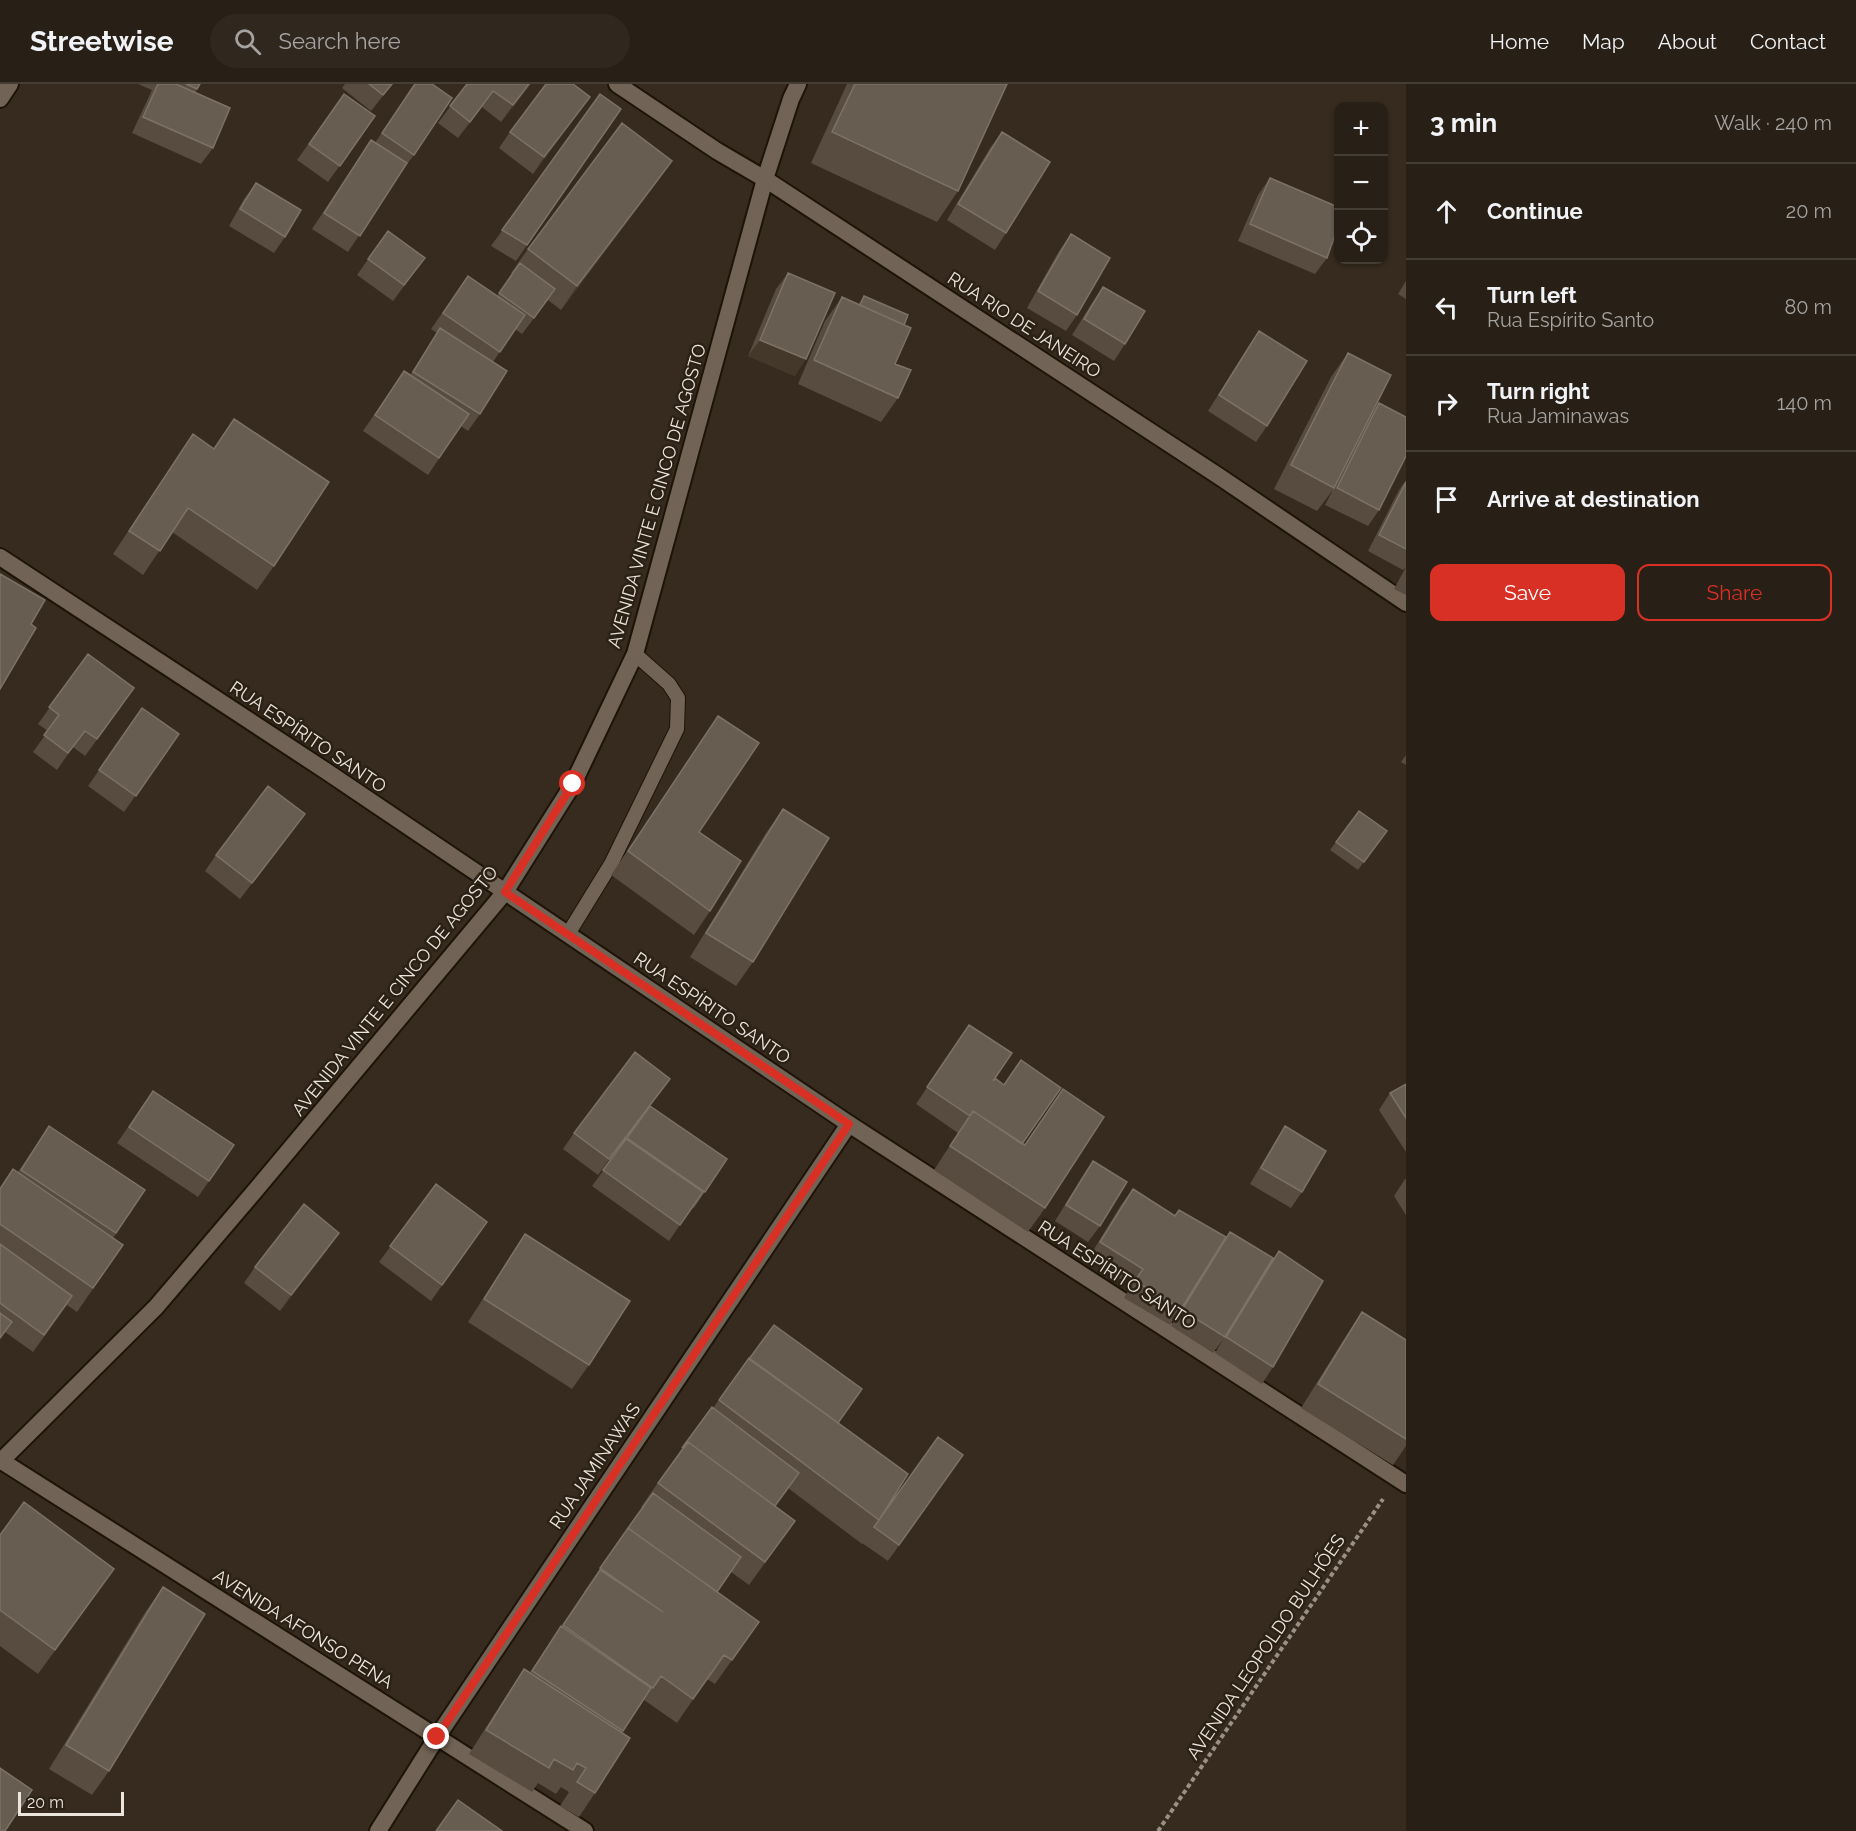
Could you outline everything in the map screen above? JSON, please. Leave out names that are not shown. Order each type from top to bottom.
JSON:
[{"type":"street","points":[[0,99],[10,84]]},
{"type":"street","name":"RUA RIO DE JANEIRO","points":[[617,84],[717,152],[765,179],[1210,470],[1406,603]]},
{"type":"street","name":"AVENIDA VINTE E CINCO DE AGOSTO","points":[[0,1461],[156,1307],[505,892],[573,784],[635,654],[765,179],[798,84]]},
{"type":"street","name":"RUA ESPÍRITO SANTO","points":[[0,557],[326,771],[849,1124],[1402,1481]]},
{"type":"street","name":"RUA JAMINAWAS","points":[[378,1831],[437,1737],[849,1124]]},
{"type":"street","name":"AVENIDA AFONSO PENA","points":[[0,1461],[585,1831]]},
{"type":"lane","points":[[568,934],[611,864],[677,729],[678,698],[669,684],[635,654]]},
{"type":"path","name":"AVENIDA LEOPOLDO BULHÕES","points":[[1158,1831],[1402,1481]]},
{"type":"building","points":[[158,84],[176,84],[230,108],[213,148],[143,117]]},
{"type":"building","points":[[186,84],[200,84],[197,89]]},
{"type":"building","points":[[369,84],[392,84],[383,95]]},
{"type":"building","points":[[415,84],[432,84],[452,98],[414,155],[382,133]]},
{"type":"building","points":[[467,84],[529,84],[513,105],[493,91],[470,122],[450,106]]},
{"type":"building","points":[[546,84],[573,84],[590,97],[544,157],[510,132]]},
{"type":"building","points":[[855,84],[1007,84],[958,191],[832,132]]},
{"type":"building","points":[[344,94],[375,116],[340,166],[309,144]]},
{"type":"building","points":[[600,94],[621,109],[527,245],[502,230]]},
{"type":"building","points":[[622,123],[672,161],[577,286],[528,249]]},
{"type":"building","points":[[1002,132],[1050,162],[1006,233],[958,204]]},
{"type":"building","points":[[371,140],[407,163],[360,236],[324,213]]},
{"type":"building","points":[[1270,178],[1334,205],[1334,238],[1327,258],[1250,224]]},
{"type":"building","points":[[256,183],[301,210],[285,237],[240,209]]},
{"type":"building","points":[[388,231],[425,258],[404,285],[368,259]]},
{"type":"building","points":[[1071,234],[1110,258],[1077,315],[1038,291]]},
{"type":"building","points":[[520,263],[555,289],[534,318],[499,293]]},
{"type":"building","points":[[788,273],[835,293],[806,359],[760,340]]},
{"type":"building","points":[[468,276],[525,315],[500,352],[443,313]]},
{"type":"building","points":[[1103,287],[1145,311],[1125,344],[1084,319]]},
{"type":"building","points":[[864,296],[908,315],[904,325],[860,305]]},
{"type":"building","points":[[842,297],[911,328],[895,364],[911,370],[898,398],[814,360]]},
{"type":"building","points":[[440,328],[507,371],[480,414],[413,372]]},
{"type":"building","points":[[1259,331],[1307,361],[1267,426],[1219,395]]},
{"type":"building","points":[[1348,353],[1391,375],[1334,488],[1291,465]]},
{"type":"building","points":[[404,371],[469,414],[439,458],[375,415]]},
{"type":"building","points":[[1379,403],[1406,417],[1406,456],[1379,510],[1337,488]]},
{"type":"building","points":[[234,419],[329,482],[274,566],[188,508],[160,551],[129,531],[193,434],[214,449]]},
{"type":"building","points":[[1406,482],[1406,549],[1379,535]]},
{"type":"building","points":[[0,574],[45,600],[31,624],[36,628],[0,689]]},
{"type":"building","points":[[88,654],[134,688],[97,739],[85,731],[68,753],[44,735],[59,715],[49,707]]},
{"type":"building","points":[[142,708],[179,734],[136,796],[99,770]]},
{"type":"building","points":[[718,716],[759,743],[699,832],[741,861],[710,911],[628,851]]},
{"type":"building","points":[[268,786],[305,814],[252,883],[216,855]]},
{"type":"building","points":[[783,809],[829,838],[753,962],[706,933]]},
{"type":"building","points":[[1359,811],[1387,831],[1364,862],[1336,842]]},
{"type":"building","points":[[969,1025],[1012,1053],[993,1081],[996,1079],[1004,1085],[1021,1060],[1061,1088],[1022,1144],[973,1111],[970,1116],[927,1087]]},
{"type":"building","points":[[635,1052],[670,1079],[609,1159],[574,1133]]},
{"type":"building","points":[[1406,1084],[1406,1118],[1390,1093]]},
{"type":"building","points":[[1063,1089],[1104,1117],[1045,1208],[950,1146],[973,1111],[1025,1145]]},
{"type":"building","points":[[153,1091],[234,1145],[209,1181],[129,1127]]},
{"type":"building","points":[[650,1106],[727,1159],[705,1192],[627,1138]]},
{"type":"building","points":[[49,1126],[145,1190],[116,1233],[21,1170]]},
{"type":"building","points":[[1285,1126],[1326,1151],[1302,1192],[1261,1168]]},
{"type":"building","points":[[626,1139],[703,1192],[680,1225],[603,1170]]},
{"type":"building","points":[[1093,1161],[1127,1182],[1100,1226],[1066,1205]]},
{"type":"building","points":[[13,1169],[123,1245],[93,1288],[0,1224],[0,1189]]},
{"type":"building","points":[[436,1184],[487,1222],[442,1285],[390,1246]]},
{"type":"building","points":[[1133,1189],[1175,1216],[1179,1210],[1226,1237],[1181,1309],[1135,1281],[1143,1269],[1100,1242]]},
{"type":"building","points":[[304,1204],[339,1233],[291,1295],[255,1267]]},
{"type":"building","points":[[1230,1232],[1273,1258],[1225,1337],[1182,1310]]},
{"type":"building","points":[[525,1234],[630,1301],[589,1365],[484,1299]]},
{"type":"building","points":[[0,1244],[72,1296],[44,1335],[0,1303]]},
{"type":"building","points":[[1279,1251],[1323,1281],[1273,1367],[1226,1337]]},
{"type":"building","points":[[1362,1312],[1406,1340],[1406,1439],[1318,1384]]},
{"type":"building","points":[[0,1313],[12,1322],[0,1338]]},
{"type":"building","points":[[774,1325],[862,1389],[838,1423],[749,1359]]},
{"type":"building","points":[[749,1358],[908,1474],[879,1520],[719,1400]]},
{"type":"building","points":[[712,1407],[799,1473],[775,1506],[688,1442],[682,1448]]},
{"type":"building","points":[[938,1437],[963,1455],[899,1545],[874,1527]]},
{"type":"building","points":[[688,1442],[795,1521],[765,1562],[658,1483]]},
{"type":"building","points":[[653,1493],[741,1557],[717,1592],[628,1528]]},
{"type":"building","points":[[24,1502],[114,1569],[55,1650],[0,1610],[0,1535]]},
{"type":"building","points":[[628,1528],[759,1622],[732,1660],[724,1655],[693,1699],[661,1676],[653,1688],[563,1625],[600,1570],[663,1612],[600,1568]]},
{"type":"building","points":[[163,1587],[205,1614],[109,1771],[66,1745]]},
{"type":"building","points":[[561,1626],[651,1688],[623,1731],[532,1671]]},
{"type":"building","points":[[524,1669],[630,1738],[595,1793],[577,1782],[586,1768],[577,1763],[573,1770],[554,1759],[549,1768],[486,1730]]},
{"type":"building","points":[[0,1768],[32,1790],[5,1831],[0,1831]]},
{"type":"building","points":[[458,1800],[502,1831],[436,1831]]},
{"type":"route","points":[[437,1737],[849,1124],[505,892],[573,784]]}]
